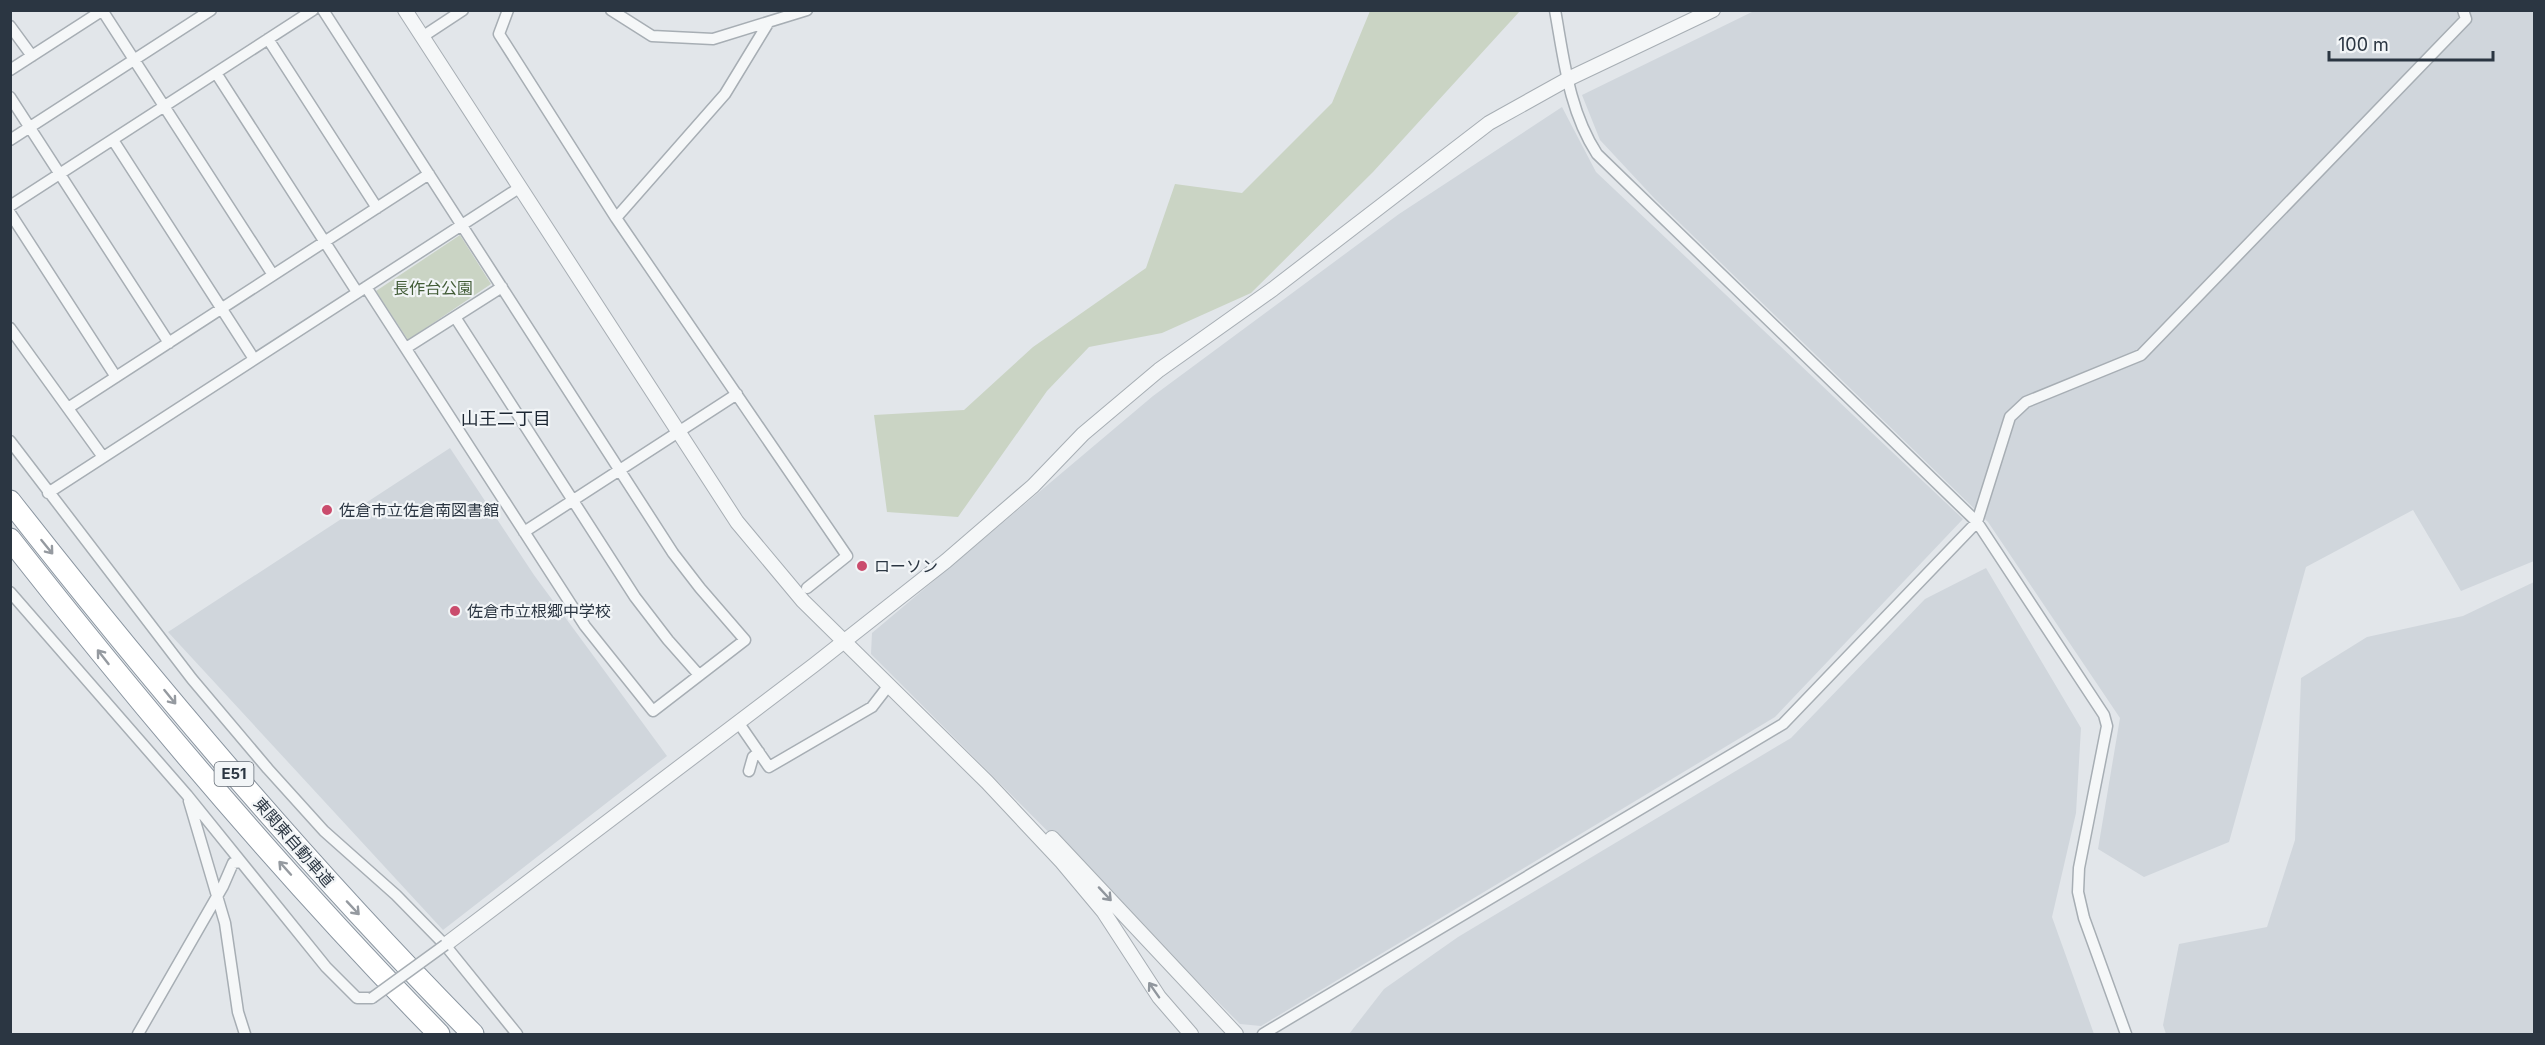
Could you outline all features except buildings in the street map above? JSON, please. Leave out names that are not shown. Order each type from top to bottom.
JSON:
[{"type":"highway","name":"東関東自動車道","points":[[10,501],[225,763],[323,876],[473,1035]]},
{"type":"highway","name":"東関東自動車道","points":[[10,539],[107,662],[197,770],[297,883],[439,1035]]},
{"type":"street","points":[[10,140],[211,10]]},
{"type":"street","points":[[10,206],[313,10]]},
{"type":"street","points":[[216,73],[325,242],[406,348],[585,626],[653,711],[745,640],[673,553],[323,10]]},
{"type":"street","points":[[405,10],[737,522],[803,601],[987,782],[1005,804],[1062,862],[1103,910],[1159,997],[1191,1035]]},
{"type":"street","points":[[422,37],[463,10]]},
{"type":"street","points":[[508,10],[500,34],[616,218],[847,556],[807,588]]},
{"type":"street","points":[[611,10],[652,36],[713,39],[807,10]]},
{"type":"street","points":[[1555,10],[1575,112],[1587,139],[1609,168],[1977,522],[2104,715],[2107,726],[2079,868],[2078,892],[2084,918],[2126,1035]]},
{"type":"street","points":[[10,592],[187,795],[346,990],[357,998],[372,998],[844,641],[987,526],[1033,486],[1083,434],[1159,370],[1273,289],[1489,123],[1568,79],[1713,10]]},
{"type":"street","points":[[1263,1035],[1783,724],[1977,522],[2010,417],[2018,408],[2026,402],[2141,355],[2466,19],[2463,10]]},
{"type":"street","points":[[10,70],[103,11],[273,275]]},
{"type":"street","points":[[616,218],[725,94],[767,24]]},
{"type":"street","points":[[10,26],[32,56]]},
{"type":"street","points":[[268,39],[377,208]]},
{"type":"street","points":[[10,97],[169,343]]},
{"type":"street","points":[[113,140],[254,359]]},
{"type":"street","points":[[68,408],[429,174]]},
{"type":"street","points":[[48,493],[519,188]]},
{"type":"street","points":[[10,213],[116,377]]},
{"type":"street","points":[[406,348],[502,287]]},
{"type":"street","points":[[455,317],[635,597],[699,675]]},
{"type":"street","points":[[10,328],[103,457]]},
{"type":"street","points":[[524,532],[737,394]]},
{"type":"street","points":[[10,441],[192,679],[268,769],[324,831],[396,895],[445,945],[517,1035]]},
{"type":"street","points":[[738,722],[769,767],[872,708],[890,686]]},
{"type":"street","points":[[749,771],[753,757],[759,752]]},
{"type":"street","points":[[987,782],[1009,797],[1068,854],[1236,1035]]},
{"type":"street","points":[[187,795],[225,923],[238,1012],[245,1035]]},
{"type":"street","points":[[138,1035],[230,868],[233,863],[241,862]]},
{"type":"shaded area","points":[[1754,11],[2534,11],[2534,561],[2461,591],[2413,510],[2306,567],[2229,842],[2144,877],[2098,849],[2120,718],[1988,522],[1655,199],[1600,140],[1582,95]]},
{"type":"shaded area","points":[[1562,107],[1596,172],[1963,519],[1775,717],[1261,1026],[1240,1024],[871,654],[872,633],[1153,396],[1399,214]]},
{"type":"shaded area","points":[[450,448],[534,575],[667,756],[443,930],[168,632]]},
{"type":"shaded area","points":[[1986,568],[2081,728],[2076,813],[2052,917],[2094,1034],[1349,1034],[1384,989],[1458,937],[1791,738],[1925,599]]},
{"type":"shaded area","points":[[2534,582],[2534,1034],[2166,1034],[2163,1025],[2179,944],[2267,927],[2295,840],[2301,678],[2367,637],[2463,616]]},
{"type":"green space","points":[[1370,11],[1520,11],[1373,172],[1251,293],[1162,333],[1089,347],[1047,391],[958,517],[887,512],[874,415],[964,410],[1033,347],[1146,268],[1175,184],[1242,193],[1332,103]]},
{"type":"green space","name":"長作台公園","points":[[460,235],[491,284],[408,340],[376,291]]},
{"type":"place","name":"佐倉市立佐倉南図書館","points":[[327,510]]},
{"type":"place","name":"ローソン","points":[[862,566]]},
{"type":"place","name":"佐倉市立根郷中学校","points":[[455,611]]},
{"type":"district","name":"山王二丁目","points":[[506,419]]}]
